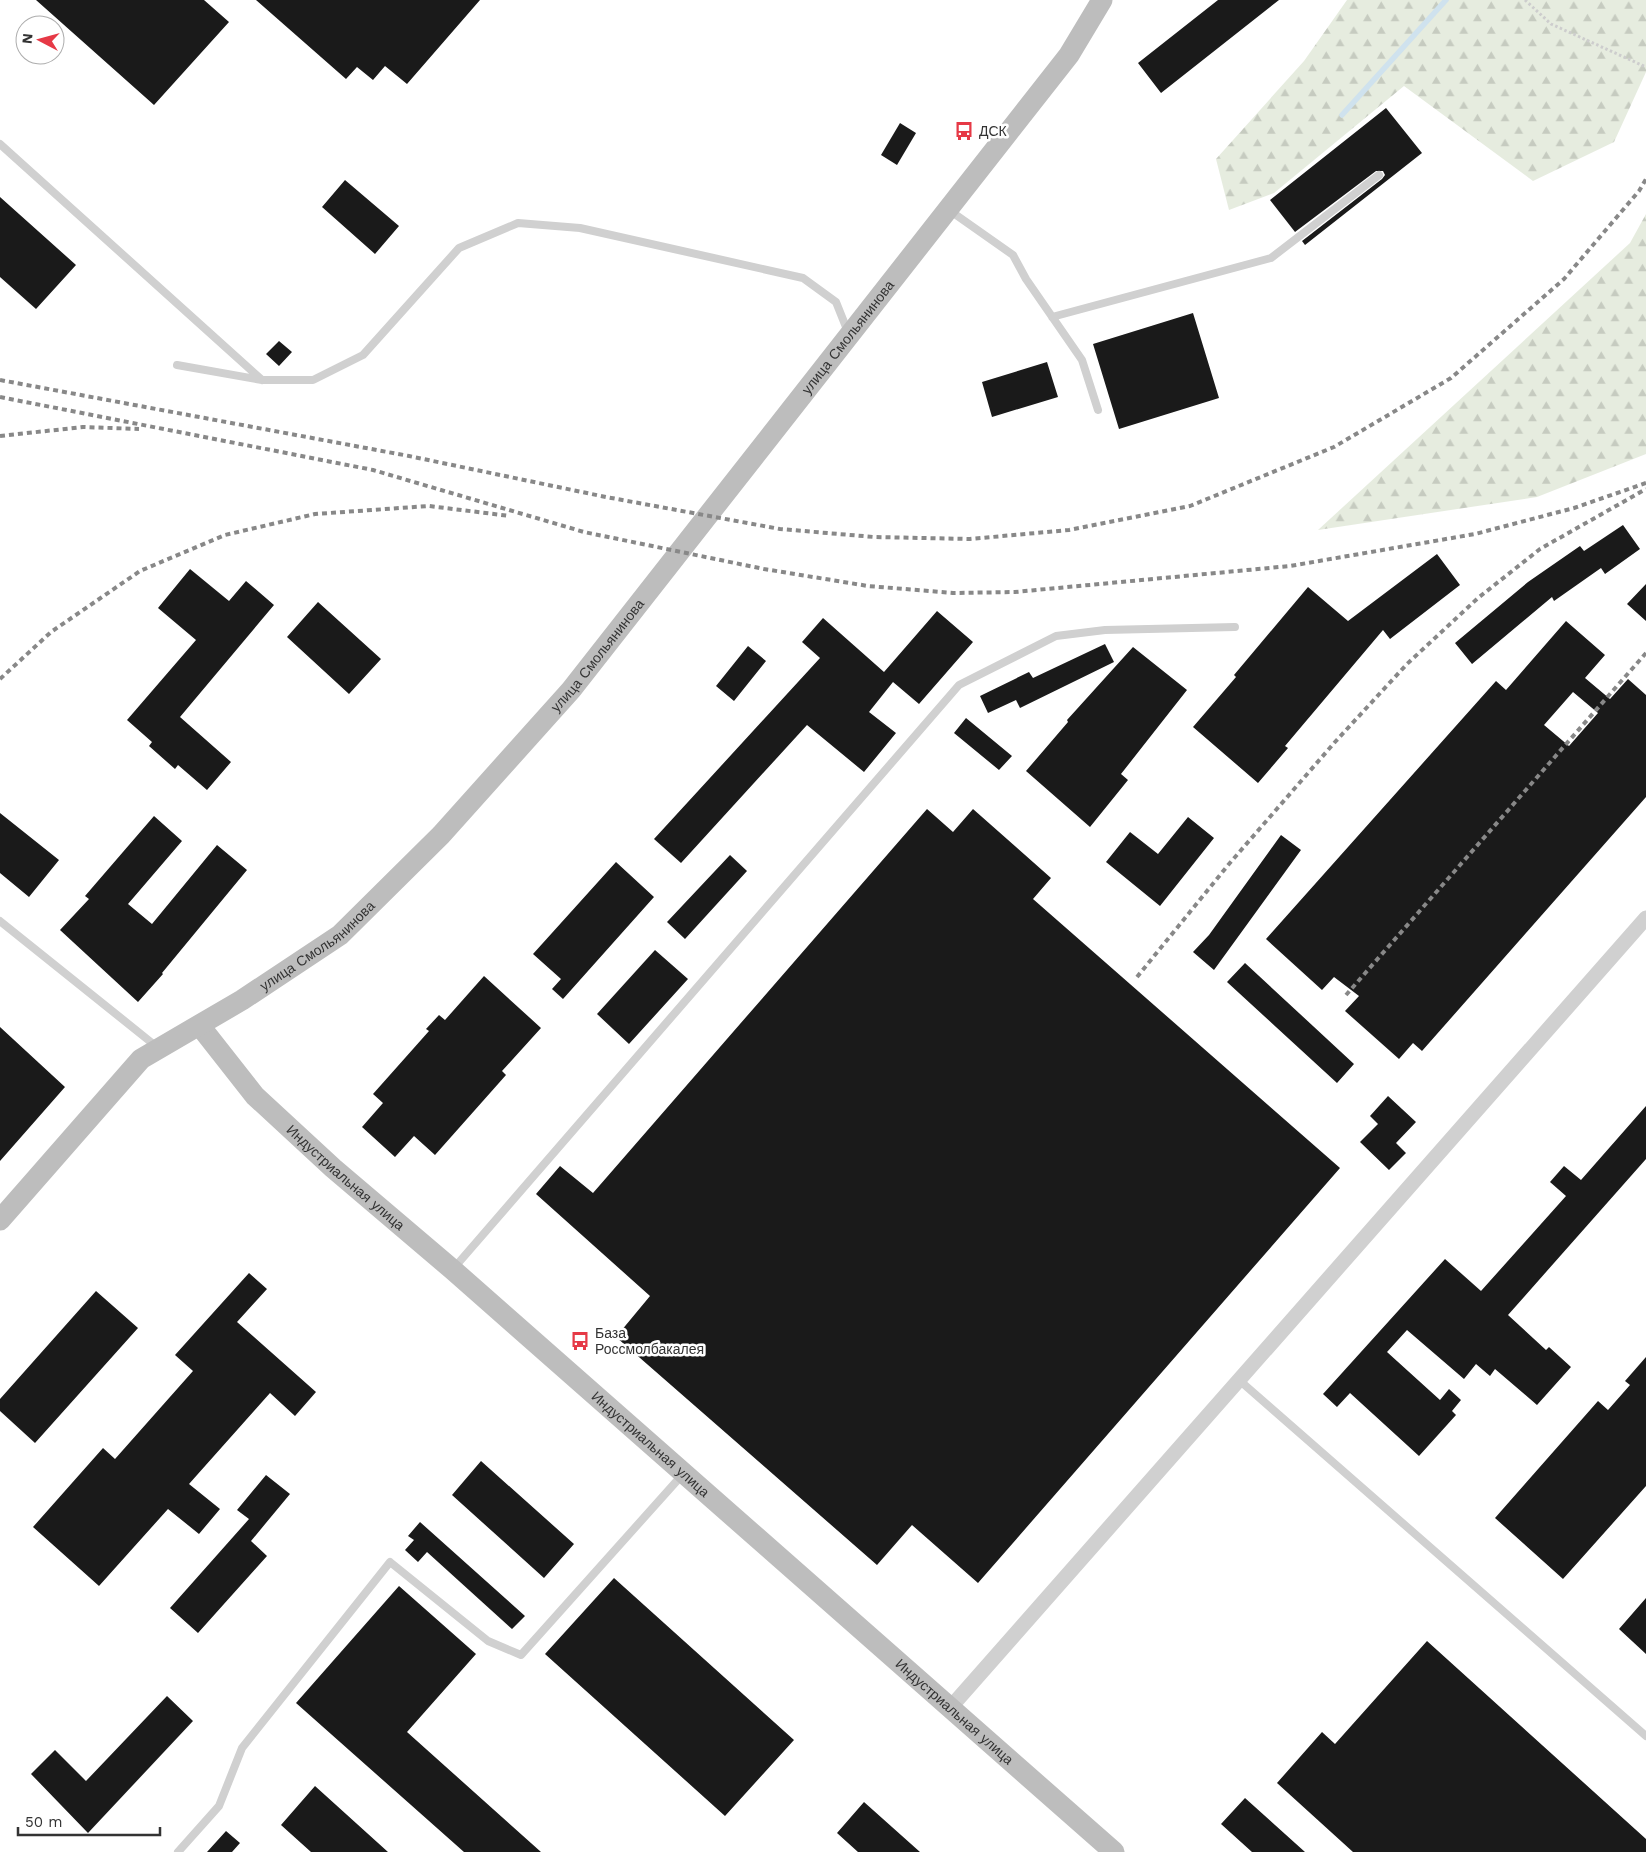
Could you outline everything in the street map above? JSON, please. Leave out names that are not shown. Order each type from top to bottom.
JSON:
[{"type":"street","name":"улица Смольянинова","points":[[0,1220],[141,1059],[200,1026],[340,935],[441,835],[572,690],[1068,55],[1102,0]]},
{"type":"street","points":[[950,1708],[1646,918]]},
{"type":"street","name":"Индустриальная улица","points":[[200,1026],[255,1096],[333,1168],[453,1270],[1114,1852]]},
{"type":"lane","points":[[0,144],[262,380]]},
{"type":"lane","points":[[1052,317],[1271,258],[1379,175]]},
{"type":"lane","points":[[947,209],[1013,255],[1026,278],[1082,360],[1098,410]]},
{"type":"lane","points":[[177,365],[262,380],[313,380],[363,355],[459,248],[518,223],[580,228],[803,278],[836,302],[849,334]]},
{"type":"lane","points":[[453,1270],[960,685],[1056,636],[1105,630],[1236,627]]},
{"type":"lane","points":[[0,921],[158,1048]]},
{"type":"lane","points":[[1239,1380],[1646,1736]]},
{"type":"lane","points":[[178,1852],[219,1806],[242,1748],[390,1562],[488,1641],[521,1655],[684,1473]]},
{"type":"path","points":[[1525,0],[1551,24],[1646,68]]},
{"type":"green space","points":[[1347,0],[1646,0],[1646,72],[1614,142],[1533,181],[1404,86],[1274,193],[1229,210],[1216,159],[1304,61]]},
{"type":"green space","points":[[1646,214],[1646,454],[1537,497],[1318,530],[1630,243]]},
{"type":"building","points":[[36,0],[204,0],[229,22],[154,105],[65,26],[65,15],[53,15]]},
{"type":"building","points":[[256,0],[480,0],[407,84],[385,66],[373,80],[357,67],[346,79]]},
{"type":"building","points":[[1218,0],[1279,0],[1161,93],[1138,63]]},
{"type":"building","points":[[1386,108],[1422,153],[1305,245],[1302,241],[1382,179],[1385,175],[1383,171],[1376,171],[1295,232],[1270,200]]},
{"type":"building","points":[[900,123],[916,133],[897,165],[881,155]]},
{"type":"building","points":[[345,180],[399,226],[375,254],[322,207]]},
{"type":"building","points":[[0,197],[76,265],[36,309],[0,277]]},
{"type":"building","points":[[1193,313],[1219,398],[1119,429],[1093,344]]},
{"type":"building","points":[[279,341],[292,352],[279,366],[266,354]]},
{"type":"building","points":[[1047,362],[1058,397],[992,417],[982,382]]},
{"type":"building","points":[[1623,525],[1640,549],[1605,574],[1601,568],[1554,601],[1552,597],[1472,664],[1455,643],[1528,582],[1580,546],[1584,551]]},
{"type":"building","points":[[1437,554],[1460,585],[1390,639],[1383,630],[1285,746],[1288,748],[1258,783],[1193,727],[1308,587],[1348,621]]},
{"type":"building","points":[[190,569],[229,601],[246,581],[274,605],[180,717],[231,762],[207,790],[178,765],[175,769],[149,746],[152,742],[127,720],[196,640],[158,608]]},
{"type":"building","points":[[1646,584],[1646,621],[1627,604]]},
{"type":"building","points":[[318,602],[381,659],[349,694],[287,637]]},
{"type":"building","points":[[937,611],[973,642],[919,704],[893,682],[869,712],[896,733],[864,772],[807,725],[681,863],[654,839],[820,658],[802,642],[823,618],[884,672]]},
{"type":"building","points":[[1566,621],[1605,655],[1585,678],[1610,699],[1628,679],[1646,695],[1646,797],[1422,1051],[1413,1043],[1399,1059],[1345,1011],[1359,996],[1334,977],[1322,990],[1266,939],[1496,681],[1506,690]],"holes":[[[1573,692],[1598,713],[1569,746],[1544,725]]]},
{"type":"building","points":[[1105,644],[1114,662],[1020,708],[1016,700],[988,713],[980,696],[1029,672],[1033,678]]},
{"type":"building","points":[[748,646],[766,661],[734,701],[716,686]]},
{"type":"building","points":[[1133,647],[1187,690],[1121,774],[1128,780],[1090,827],[1026,771],[1068,722],[1067,720]]},
{"type":"building","points":[[966,718],[1012,756],[999,770],[954,733]]},
{"type":"building","points":[[927,809],[953,832],[973,809],[1051,878],[1033,899],[1340,1168],[978,1583],[912,1525],[877,1565],[616,1337],[650,1296],[536,1194],[560,1166],[593,1193]]},
{"type":"building","points":[[0,813],[59,860],[29,897],[0,873]]},
{"type":"building","points":[[154,816],[182,841],[128,904],[152,924],[217,845],[247,870],[138,1002],[60,930],[89,899],[85,896]]},
{"type":"building","points":[[1188,817],[1214,838],[1160,906],[1106,862],[1130,832],[1158,854]]},
{"type":"building","points":[[1281,835],[1301,850],[1214,970],[1193,952],[1209,935]]},
{"type":"building","points":[[730,855],[747,871],[685,939],[667,922]]},
{"type":"building","points":[[616,862],[654,897],[563,999],[552,989],[561,979],[533,954]]},
{"type":"building","points":[[655,950],[688,979],[629,1044],[597,1014]]},
{"type":"building","points":[[1245,963],[1354,1064],[1337,1083],[1227,982]]},
{"type":"building","points":[[484,976],[541,1028],[502,1071],[506,1075],[435,1155],[414,1136],[395,1157],[362,1127],[383,1103],[373,1094],[429,1031],[426,1029],[439,1015],[445,1020]]},
{"type":"building","points":[[0,1027],[65,1087],[0,1161]]},
{"type":"building","points":[[1388,1096],[1416,1122],[1396,1143],[1406,1153],[1389,1170],[1360,1142],[1378,1124],[1370,1116]]},
{"type":"building","points":[[1646,1106],[1646,1159],[1508,1315],[1546,1350],[1549,1347],[1571,1367],[1537,1405],[1495,1369],[1490,1376],[1476,1364],[1464,1379],[1407,1330],[1387,1352],[1440,1400],[1449,1389],[1461,1400],[1452,1411],[1456,1415],[1419,1456],[1350,1393],[1337,1407],[1323,1394],[1445,1259],[1481,1291],[1566,1196],[1550,1182],[1564,1166],[1581,1180]]},
{"type":"building","points":[[249,1273],[267,1289],[237,1322],[316,1392],[295,1416],[270,1393],[189,1484],[220,1509],[199,1534],[168,1509],[99,1586],[33,1527],[103,1448],[115,1459],[193,1371],[175,1355]]},
{"type":"building","points":[[96,1291],[138,1328],[35,1443],[0,1411],[0,1399]]},
{"type":"building","points":[[1646,1357],[1646,1486],[1563,1579],[1495,1518],[1598,1401],[1608,1410],[1630,1385],[1625,1381]]},
{"type":"building","points":[[481,1461],[574,1544],[544,1578],[452,1495]]},
{"type":"building","points":[[266,1475],[290,1494],[251,1541],[267,1556],[198,1633],[170,1608],[249,1519],[237,1510]]},
{"type":"building","points":[[420,1522],[525,1616],[512,1629],[427,1552],[418,1562],[405,1550],[414,1540],[408,1536]]},
{"type":"building","points":[[614,1578],[794,1740],[725,1816],[545,1654]]},
{"type":"building","points":[[399,1586],[476,1654],[407,1732],[541,1852],[464,1852],[296,1703]]},
{"type":"building","points":[[1646,1598],[1646,1654],[1619,1629]]},
{"type":"building","points":[[1427,1641],[1646,1839],[1646,1852],[1353,1852],[1277,1783],[1322,1732],[1335,1744]]},
{"type":"building","points":[[167,1696],[193,1721],[88,1833],[31,1774],[55,1750],[86,1781]]},
{"type":"building","points":[[315,1786],[388,1852],[311,1852],[281,1825]]},
{"type":"building","points":[[1245,1798],[1305,1852],[1252,1852],[1221,1824]]},
{"type":"building","points":[[864,1802],[920,1852],[858,1852],[837,1833]]},
{"type":"building","points":[[226,1831],[240,1843],[232,1852],[207,1852]]},
{"type":"waterway","points":[[1342,115],[1446,0]]},
{"type":"railway","points":[[0,380],[409,456],[606,497],[780,529],[874,537],[970,539],[1069,530],[1190,506],[1334,447],[1451,378],[1564,279],[1639,191],[1646,179]]},
{"type":"railway","points":[[0,397],[373,470],[584,532],[764,569],[868,586],[953,593],[1015,592],[1290,566],[1475,534],[1574,508],[1646,483]]},
{"type":"railway","points":[[0,436],[83,427],[139,429]]},
{"type":"railway","points":[[1137,977],[1229,864],[1335,742],[1407,664],[1478,598],[1540,549],[1646,489]]},
{"type":"railway","points":[[0,679],[51,632],[140,571],[225,535],[315,514],[429,506],[510,516]]},
{"type":"railway","points":[[1346,995],[1646,653]]},
{"type":"place","name":"ДСК","points":[[964,131]]},
{"type":"place","name":"База Россмолбакалея","points":[[580,1341]]}]
